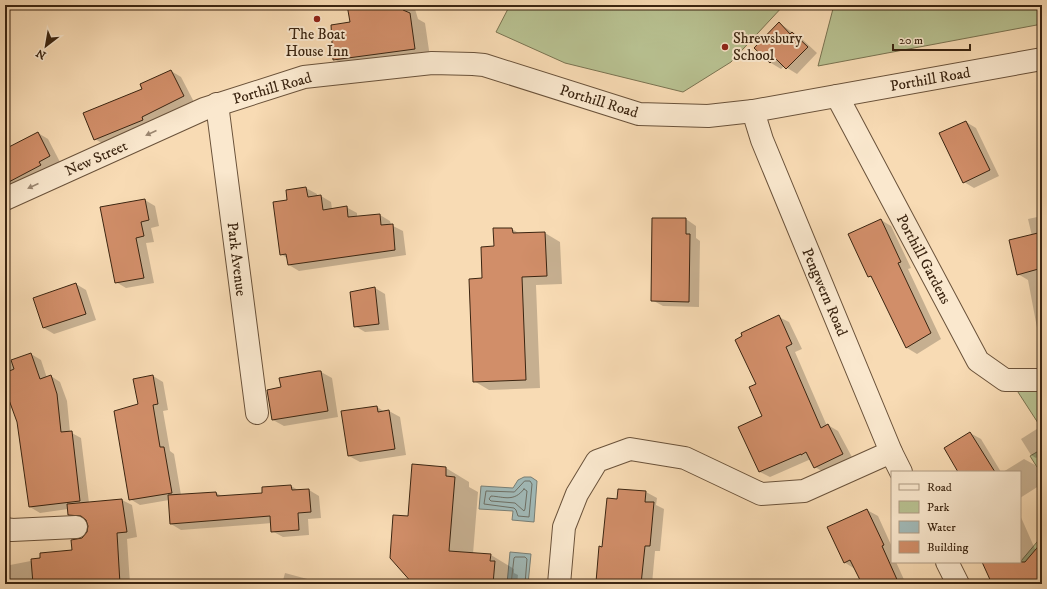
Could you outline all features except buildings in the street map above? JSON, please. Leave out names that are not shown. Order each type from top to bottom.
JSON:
[{"type":"street","name":"Porthill Road","points":[[187,117],[217,104],[304,76],[432,63],[484,65],[639,114],[708,116],[753,111],[1042,59]]},
{"type":"street","name":"Porthill Gardens","points":[[837,96],[978,361],[1006,380],[1042,380]]},
{"type":"street","name":"Park Avenue","points":[[217,104],[257,412]]},
{"type":"street","name":"Pengwern Road","points":[[753,111],[762,140],[891,452],[900,471]]},
{"type":"street","name":"New Street","points":[[5,199],[187,117]]},
{"type":"street","points":[[559,584],[564,527],[577,494],[597,461],[630,449],[685,458],[761,494],[804,491],[891,452]]},
{"type":"street","points":[[5,529],[76,527]]},
{"type":"street","points":[[948,563],[958,584]]},
{"type":"green space","points":[[510,5],[784,5],[731,62],[683,92],[565,63],[496,32]]},
{"type":"green space","points":[[834,5],[1042,5],[1042,24],[818,66]]},
{"type":"green space","points":[[1016,389],[1042,389],[1042,430],[1040,426]]},
{"type":"green space","points":[[1042,449],[1042,475],[1030,456]]},
{"type":"green space","points":[[1042,536],[1042,557],[1024,564],[1021,561]]},
{"type":"water","points":[[524,477],[531,477],[537,481],[534,522],[512,520],[513,511],[479,509],[481,486],[513,488],[518,480]]},
{"type":"water","points":[[510,552],[531,554],[528,584],[507,584]]},
{"type":"place","name":"The Boat House Inn","points":[[317,19]]},
{"type":"place","name":"Shrewsbury School","points":[[725,47]]}]
